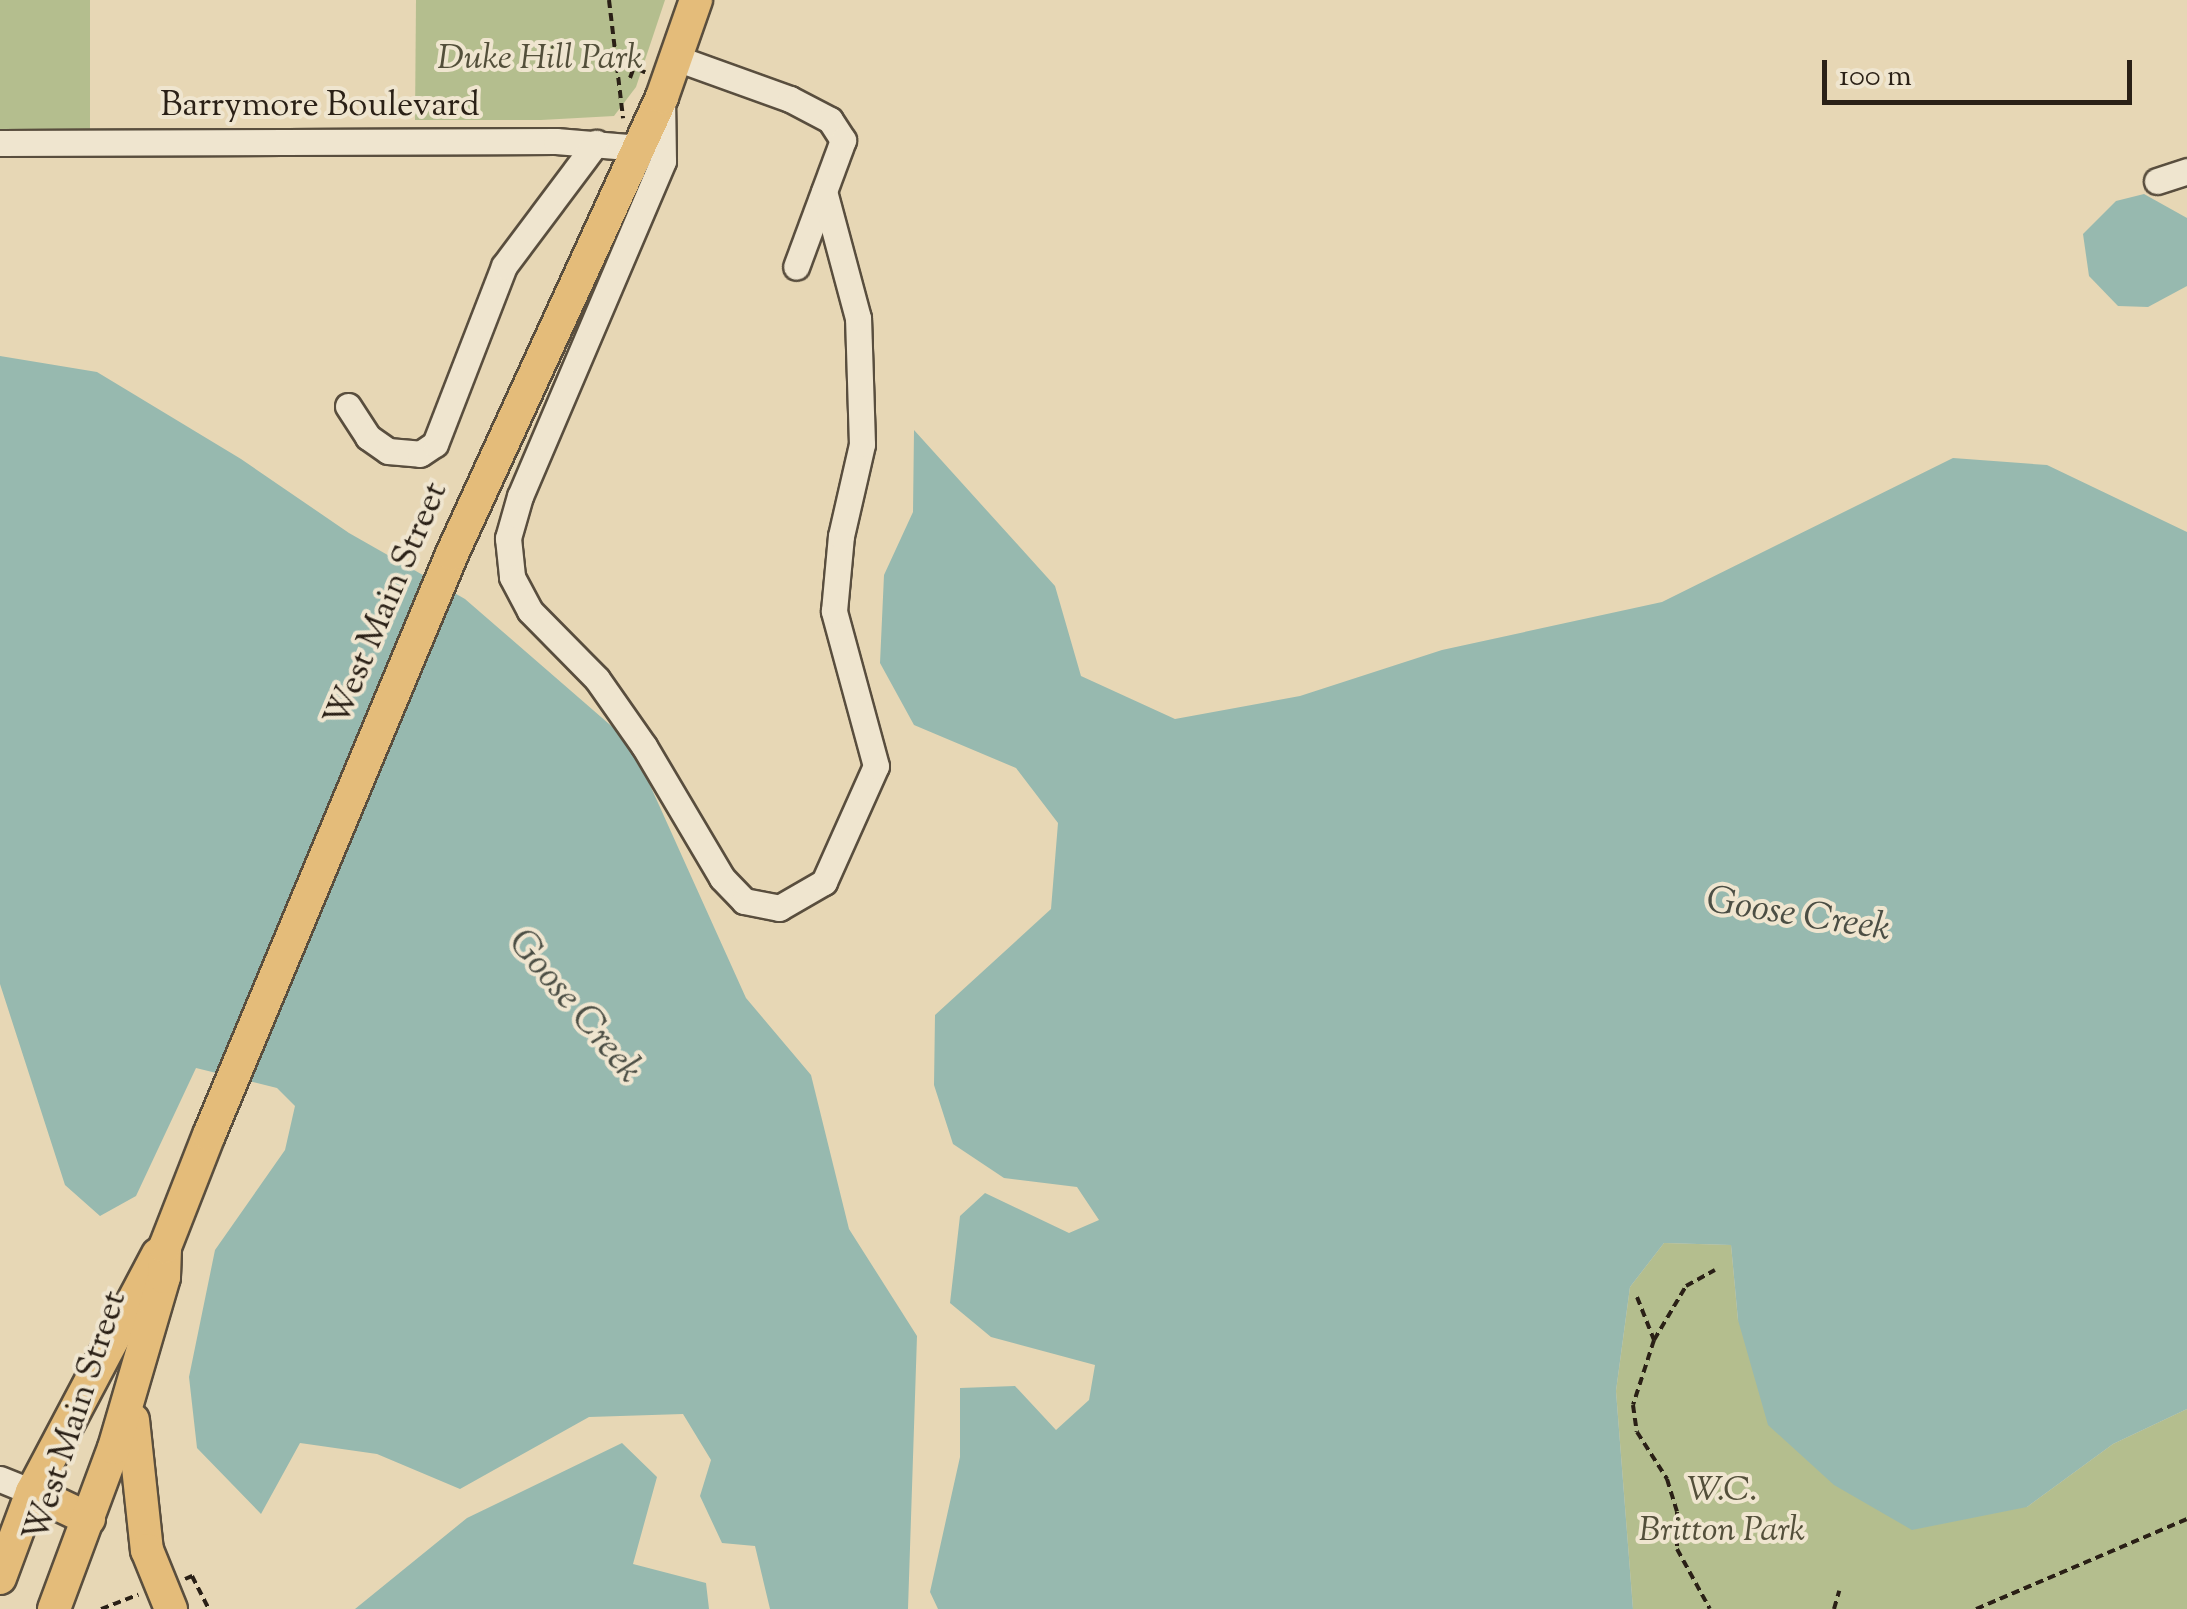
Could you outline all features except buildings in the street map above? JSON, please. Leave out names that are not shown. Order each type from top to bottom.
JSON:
[{"type":"main road","name":"West Main Street","points":[[54,1609],[135,1381],[164,1277],[165,1247],[208,1135],[651,90],[676,58],[696,0]]},
{"type":"main road","name":"West Main Street","points":[[0,1578],[32,1492],[147,1266],[165,1247]]},
{"type":"main road","points":[[135,1381],[134,1478],[146,1550],[170,1609]]},
{"type":"main road","points":[[32,1492],[89,1519]]},
{"type":"street","points":[[676,58],[830,120],[843,140],[796,267]]},
{"type":"street","points":[[651,90],[663,160],[520,496],[508,538],[512,577],[530,611],[597,679],[644,746],[722,878],[744,901],[779,908],[824,882],[876,766],[834,611],[841,536],[862,444],[858,318],[824,191]]},
{"type":"street","name":"Barrymore Boulevard","points":[[0,143],[596,143],[632,135]]},
{"type":"street","points":[[348,406],[368,437],[388,451],[420,454],[435,444],[504,266],[596,143]]},
{"type":"street","points":[[2157,181],[2187,171]]},
{"type":"street","points":[[0,1479],[32,1492]]},
{"type":"path","points":[[610,0],[622,115],[632,135]]},
{"type":"path","points":[[614,59],[645,72],[651,90]]},
{"type":"path","points":[[630,78],[634,68]]},
{"type":"path","points":[[622,115],[630,107]]},
{"type":"path","points":[[1710,1609],[1677,1550],[1677,1512],[1667,1479],[1637,1432],[1633,1405],[1654,1340],[1686,1286],[1715,1270]]},
{"type":"path","points":[[1637,1297],[1654,1340]]},
{"type":"path","points":[[1976,1609],[2187,1519]]},
{"type":"path","points":[[1834,1609],[1839,1591]]},
{"type":"green space","points":[[0,0],[90,0],[90,136],[0,136]]},
{"type":"green space","name":"Duke Hill Park","points":[[416,0],[665,0],[636,87],[614,116],[415,120]]},
{"type":"green space","name":"W.C. Britton Park","points":[[1664,1243],[1731,1245],[1738,1320],[2027,1507],[2113,1444],[2187,1409],[2187,1609],[1633,1609],[1616,1391],[1630,1287]]},
{"type":"water","points":[[2144,194],[2187,218],[2187,286],[2148,307],[2118,306],[2089,276],[2083,234],[2116,201]]},
{"type":"water","name":"Goose Creek","points":[[0,356],[97,372],[241,459],[349,533],[465,599],[631,743],[746,998],[811,1075],[849,1229],[917,1336],[908,1609],[770,1609],[755,1546],[722,1543],[700,1496],[711,1460],[683,1414],[589,1417],[460,1489],[377,1454],[300,1443],[261,1514],[197,1448],[189,1377],[215,1250],[285,1150],[295,1106],[277,1088],[196,1068],[136,1196],[100,1216],[65,1185],[0,984]]},
{"type":"water","name":"Goose Creek","points":[[914,430],[1055,586],[1081,676],[1175,719],[1300,696],[1442,650],[1662,602],[1953,458],[2047,465],[2187,532],[2187,1409],[2113,1444],[2027,1507],[1912,1530],[1834,1485],[1768,1425],[1738,1320],[1731,1245],[1664,1243],[1630,1287],[1616,1391],[1633,1609],[938,1609],[930,1592],[960,1457],[960,1388],[1015,1386],[1056,1430],[1089,1400],[1095,1365],[991,1337],[950,1303],[960,1216],[985,1193],[1069,1233],[1099,1220],[1077,1187],[1004,1178],[953,1144],[934,1085],[935,1015],[1051,909],[1058,823],[1016,768],[914,725],[880,663],[884,575],[913,512]]},
{"type":"water","points":[[622,1443],[657,1477],[633,1564],[706,1583],[709,1609],[355,1609],[467,1518]]}]
